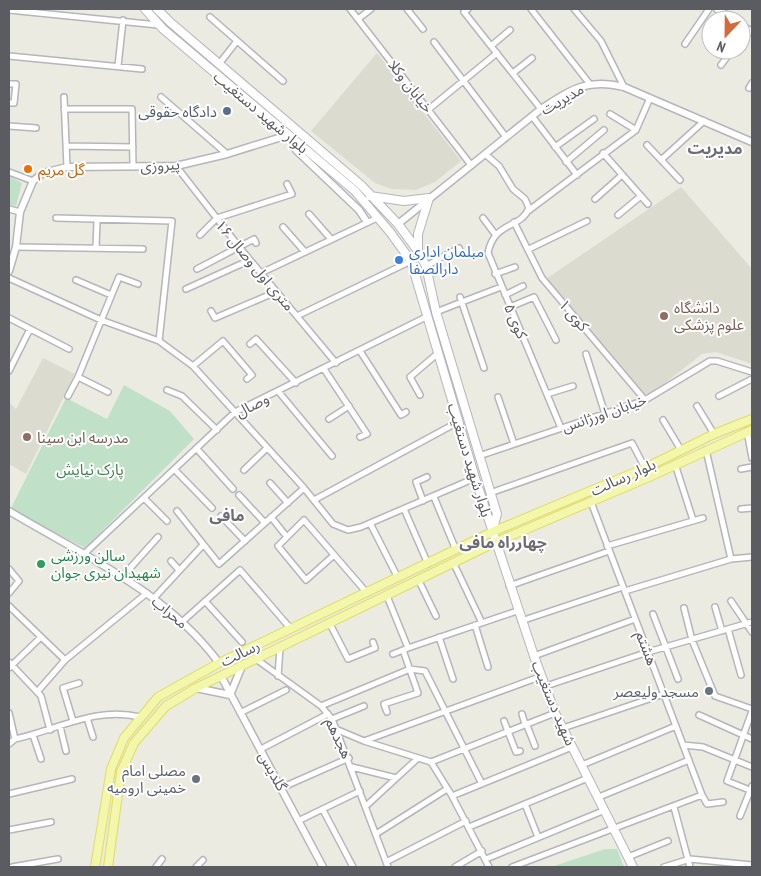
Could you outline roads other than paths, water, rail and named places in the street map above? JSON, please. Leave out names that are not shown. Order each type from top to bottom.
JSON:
[{"type":"main road","name":"بلوار شهید دستغیب","points":[[144,9],[159,25],[355,191],[390,232],[410,261],[492,532]]},
{"type":"main road","name":"بلوار شهید دستغیب","points":[[157,9],[370,196],[398,224],[418,251],[426,266],[436,312],[497,514],[492,532]]},
{"type":"main road","points":[[370,196],[404,201],[429,198],[418,234],[418,251]]},
{"type":"main road","points":[[390,232],[398,224]]},
{"type":"main road","points":[[426,317],[436,312]]},
{"type":"main road","name":"بلوار رسالت","points":[[492,532],[645,468],[714,434],[752,419]]},
{"type":"main road","points":[[733,426],[737,436]]},
{"type":"main road","name":"بلوار رسالت","points":[[496,542],[648,477],[750,430]]},
{"type":"main road","points":[[645,468],[648,477]]},
{"type":"main road","name":"شهید دستغیب","points":[[492,532],[517,610],[556,713],[633,867]]},
{"type":"main road","name":"رسالت","points":[[96,867],[111,769],[124,738],[158,698],[219,663],[398,579],[492,532]]},
{"type":"main road","name":"رسالت","points":[[108,867],[121,772],[134,743],[166,706],[196,688],[496,542]]},
{"type":"main road","points":[[398,579],[403,588]]},
{"type":"main road","points":[[158,698],[166,706]]},
{"type":"street","name":"خیابان وکلا","points":[[350,9],[471,165]]},
{"type":"street","points":[[358,19],[370,9]]},
{"type":"street","points":[[407,9],[423,29]]},
{"type":"street","points":[[531,9],[590,83]]},
{"type":"street","points":[[574,9],[600,40],[624,87]]},
{"type":"street","points":[[685,44],[709,9]]},
{"type":"street","points":[[9,10],[159,25]]},
{"type":"street","points":[[466,10],[491,46],[541,109]]},
{"type":"street","points":[[210,17],[283,81]]},
{"type":"street","points":[[118,66],[123,20]]},
{"type":"street","points":[[491,46],[510,30]]},
{"type":"street","points":[[219,64],[237,41]]},
{"type":"street","points":[[434,42],[506,137]]},
{"type":"street","points":[[429,109],[497,53]]},
{"type":"street","points":[[9,56],[142,69]]},
{"type":"street","points":[[513,74],[532,58]]},
{"type":"street","points":[[721,65],[725,60]]},
{"type":"street","name":"مدیریت","points":[[398,224],[541,109],[564,94],[590,83],[608,83],[624,87],[752,142]]},
{"type":"street","points":[[9,84],[16,84],[14,103],[9,103]]},
{"type":"street","points":[[64,97],[67,167]]},
{"type":"street","points":[[161,97],[227,154]]},
{"type":"street","points":[[483,218],[495,234],[528,212],[603,153],[636,130],[650,98]]},
{"type":"street","points":[[64,109],[132,109],[133,167]]},
{"type":"street","points":[[610,114],[636,130]]},
{"type":"street","points":[[532,116],[577,175]]},
{"type":"street","points":[[555,147],[594,119]]},
{"type":"street","points":[[661,160],[704,121]]},
{"type":"street","points":[[9,126],[36,128]]},
{"type":"street","points":[[566,162],[604,130]]},
{"type":"street","points":[[288,135],[296,150],[359,210],[367,222]]},
{"type":"street","name":"پیروزی","points":[[33,181],[51,169],[67,167],[176,166],[227,154],[288,135]]},
{"type":"street","points":[[647,145],[680,180]]},
{"type":"street","points":[[66,146],[133,147]]},
{"type":"street","points":[[603,153],[648,204]]},
{"type":"street","points":[[485,154],[499,166],[513,188],[525,200],[529,208],[528,212]]},
{"type":"street","name":"۱۶ متری اول وصال","points":[[176,166],[240,248],[336,363]]},
{"type":"street","points":[[9,172],[33,181],[20,212],[16,247],[9,271]]},
{"type":"street","points":[[595,199],[622,175]]},
{"type":"street","points":[[200,235],[216,218],[292,194],[286,184]]},
{"type":"street","points":[[618,216],[641,196]]},
{"type":"street","points":[[9,209],[20,212]]},
{"type":"street","points":[[309,214],[331,239]]},
{"type":"street","points":[[56,218],[97,221],[172,221],[159,341]]},
{"type":"street","points":[[261,273],[377,218]]},
{"type":"street","points":[[96,247],[97,221]]},
{"type":"street","points":[[529,249],[587,221]]},
{"type":"street","name":"کوی ۱","points":[[514,222],[542,278],[645,400]]},
{"type":"street","points":[[283,227],[305,252]]},
{"type":"street","name":"کوی ۵","points":[[495,234],[490,242],[488,254],[561,428]]},
{"type":"street","points":[[197,269],[254,240],[256,243]]},
{"type":"street","points":[[16,247],[143,249]]},
{"type":"street","points":[[426,266],[459,248],[461,253]]},
{"type":"street","points":[[186,289],[250,260]]},
{"type":"street","points":[[297,316],[410,261]]},
{"type":"street","points":[[495,274],[515,267]]},
{"type":"street","points":[[68,396],[78,377],[119,277],[138,284]]},
{"type":"street","points":[[9,278],[101,320],[159,341],[192,366],[304,488],[336,527],[354,530],[475,478]]},
{"type":"street","points":[[76,280],[111,296]]},
{"type":"street","points":[[504,295],[523,286]]},
{"type":"street","points":[[436,312],[461,300],[501,287]]},
{"type":"street","points":[[211,311],[215,318],[276,292]]},
{"type":"street","points":[[510,306],[534,297],[556,340]]},
{"type":"street","points":[[461,300],[484,368]]},
{"type":"street","name":"وصال","points":[[84,554],[235,412],[426,317]]},
{"type":"street","points":[[9,318],[69,349]]},
{"type":"street","points":[[9,371],[30,329]]},
{"type":"street","points":[[250,344],[256,339],[296,383]]},
{"type":"street","points":[[192,366],[223,341],[252,375],[247,379]]},
{"type":"street","points":[[360,351],[401,415],[406,412]]},
{"type":"street","points":[[420,395],[410,377],[437,354]]},
{"type":"street","points":[[586,354],[606,414]]},
{"type":"street","name":"خیابان اورژانس","points":[[479,456],[645,400],[710,361],[717,361],[752,372]]},
{"type":"street","points":[[324,369],[367,434],[360,438]]},
{"type":"street","points":[[78,377],[108,392]]},
{"type":"street","points":[[719,396],[752,379]]},
{"type":"street","points":[[547,394],[573,386]]},
{"type":"street","points":[[167,390],[182,396],[217,430]]},
{"type":"street","points":[[278,391],[332,456]]},
{"type":"street","points":[[498,397],[514,444]]},
{"type":"street","points":[[329,419],[348,406]]},
{"type":"street","points":[[697,406],[714,434]]},
{"type":"street","points":[[664,420],[681,450]]},
{"type":"street","points":[[314,500],[458,422]]},
{"type":"street","points":[[750,430],[752,458]]},
{"type":"street","points":[[490,492],[632,444],[645,468]]},
{"type":"street","points":[[244,470],[267,448]]},
{"type":"street","points":[[197,449],[234,489]]},
{"type":"street","points":[[706,450],[731,559]]},
{"type":"street","points":[[675,464],[693,520]]},
{"type":"street","points":[[741,469],[752,467]]},
{"type":"street","points":[[175,470],[212,508]]},
{"type":"street","points":[[423,501],[416,482],[426,477]]},
{"type":"street","points":[[270,483],[288,503]]},
{"type":"street","points":[[177,511],[202,546],[219,564],[304,488]]},
{"type":"street","points":[[239,495],[266,523]]},
{"type":"street","points":[[434,497],[456,550]]},
{"type":"street","points":[[144,498],[167,521]]},
{"type":"street","name":"هشتم","points":[[591,502],[702,795]]},
{"type":"street","points":[[741,509],[752,508]]},
{"type":"street","points":[[404,509],[428,564]]},
{"type":"street","name":"محراب","points":[[9,513],[123,576],[147,593],[183,621],[202,640],[219,663]]},
{"type":"street","points":[[222,516],[245,541]]},
{"type":"street","points":[[271,517],[287,537]]},
{"type":"street","points":[[509,586],[608,548],[703,518]]},
{"type":"street","points":[[334,555],[306,580],[278,546],[304,520],[367,593]]},
{"type":"street","points":[[370,523],[394,576],[398,579]]},
{"type":"street","points":[[123,576],[158,537]]},
{"type":"street","points":[[154,598],[202,546]]},
{"type":"street","points":[[521,621],[624,589],[731,559],[752,557]]},
{"type":"street","points":[[171,561],[179,570]]},
{"type":"street","points":[[454,564],[482,623]]},
{"type":"street","points":[[9,569],[19,581],[9,592]]},
{"type":"street","points":[[183,621],[240,570],[291,629]]},
{"type":"street","points":[[419,581],[436,616]]},
{"type":"street","points":[[37,692],[65,660],[147,593]]},
{"type":"street","points":[[387,596],[418,693],[384,704],[387,712]]},
{"type":"street","points":[[205,601],[242,642]]},
{"type":"street","points":[[730,601],[752,632]]},
{"type":"street","points":[[9,606],[65,660]]},
{"type":"street","points":[[715,607],[722,631]]},
{"type":"street","points":[[684,608],[692,640],[715,696],[752,710],[727,780],[752,789],[740,816]]},
{"type":"street","points":[[393,654],[517,610]]},
{"type":"street","points":[[653,614],[678,679]]},
{"type":"street","points":[[534,656],[635,619]]},
{"type":"street","points":[[546,686],[648,652],[752,622]]},
{"type":"street","points":[[330,624],[348,660],[375,648],[373,642]]},
{"type":"street","points":[[474,625],[488,667]]},
{"type":"street","points":[[728,629],[741,675]]},
{"type":"street","points":[[41,637],[10,665],[41,696],[50,730]]},
{"type":"street","points":[[439,637],[453,679]]},
{"type":"street","points":[[278,676],[280,648]]},
{"type":"street","name":"هجدهم","points":[[256,660],[320,706],[330,716],[338,730],[349,758],[387,865]]},
{"type":"street","points":[[196,688],[230,695],[242,666]]},
{"type":"street","points":[[320,706],[410,669],[428,673],[482,784]]},
{"type":"street","name":"گلدیس","points":[[221,676],[300,820],[323,867]]},
{"type":"street","points":[[364,742],[542,676]]},
{"type":"street","points":[[73,721],[63,688],[80,683]]},
{"type":"street","points":[[240,713],[286,690]]},
{"type":"street","points":[[563,728],[664,694]]},
{"type":"street","points":[[261,750],[330,716],[364,706]]},
{"type":"street","points":[[9,744],[15,739],[50,730],[73,721],[115,712],[140,717]]},
{"type":"street","points":[[9,713],[15,739]]},
{"type":"street","points":[[338,730],[364,742],[431,762],[556,713]]},
{"type":"street","points":[[522,714],[535,746]]},
{"type":"street","points":[[699,715],[752,739]]},
{"type":"street","points":[[87,718],[93,737]]},
{"type":"street","points":[[504,721],[516,752],[520,751]]},
{"type":"street","points":[[60,726],[66,751]]},
{"type":"street","points":[[582,765],[676,726]]},
{"type":"street","points":[[33,735],[41,759]]},
{"type":"street","points":[[683,745],[703,747],[752,767]]},
{"type":"street","points":[[452,796],[572,747]]},
{"type":"street","points":[[281,788],[349,758]]},
{"type":"street","points":[[366,806],[417,759]]},
{"type":"street","points":[[599,797],[689,760]]},
{"type":"street","points":[[431,762],[452,796],[490,867]]},
{"type":"street","points":[[352,767],[396,778]]},
{"type":"street","points":[[469,827],[588,778]]},
{"type":"street","points":[[9,794],[72,779]]},
{"type":"street","points":[[376,834],[447,789]]},
{"type":"street","points":[[300,820],[360,792]]},
{"type":"street","points":[[512,867],[615,830],[702,795],[707,804],[723,802]]},
{"type":"street","points":[[525,804],[538,837]]},
{"type":"street","points":[[674,807],[690,859],[690,867]]},
{"type":"street","points":[[323,810],[353,867]]},
{"type":"street","points":[[486,859],[605,810]]},
{"type":"street","points":[[387,865],[466,821]]},
{"type":"street","points":[[9,830],[51,822]]},
{"type":"street","points":[[628,857],[668,841]]},
{"type":"street","points":[[455,867],[482,851]]},
{"type":"street","points":[[12,867],[58,859]]},
{"type":"street","points":[[156,867],[162,859]]},
{"type":"street","points":[[664,867],[690,859],[752,865]]},
{"type":"street","points":[[197,867],[203,860]]},
{"type":"place","name":"دادگاه حقوقی","points":[[227,111]]},
{"type":"place","name":"گل مریم","points":[[28,169]]},
{"type":"place","name":"مبلمان اداری دارالصفا","points":[[399,260]]},
{"type":"place","name":"دانشگاه علوم پزشکی","points":[[664,316]]},
{"type":"place","name":"مدرسه ابن سینا","points":[[27,437]]},
{"type":"place","name":"سالن ورزشی شهیدان نیری جوان","points":[[41,564]]},
{"type":"place","name":"مسجد ولیعصر","points":[[709,691]]},
{"type":"place","name":"مصلی امام خمینی ارومیه","points":[[196,779]]},
{"type":"district","name":"مدیریت","points":[[715,148]]},
{"type":"district","name":"مافی","points":[[227,515]]},
{"type":"district","name":"چهارراه مافی","points":[[503,542]]},
{"type":"park label","name":"پارک نیایش","points":[[90,469]]}]
